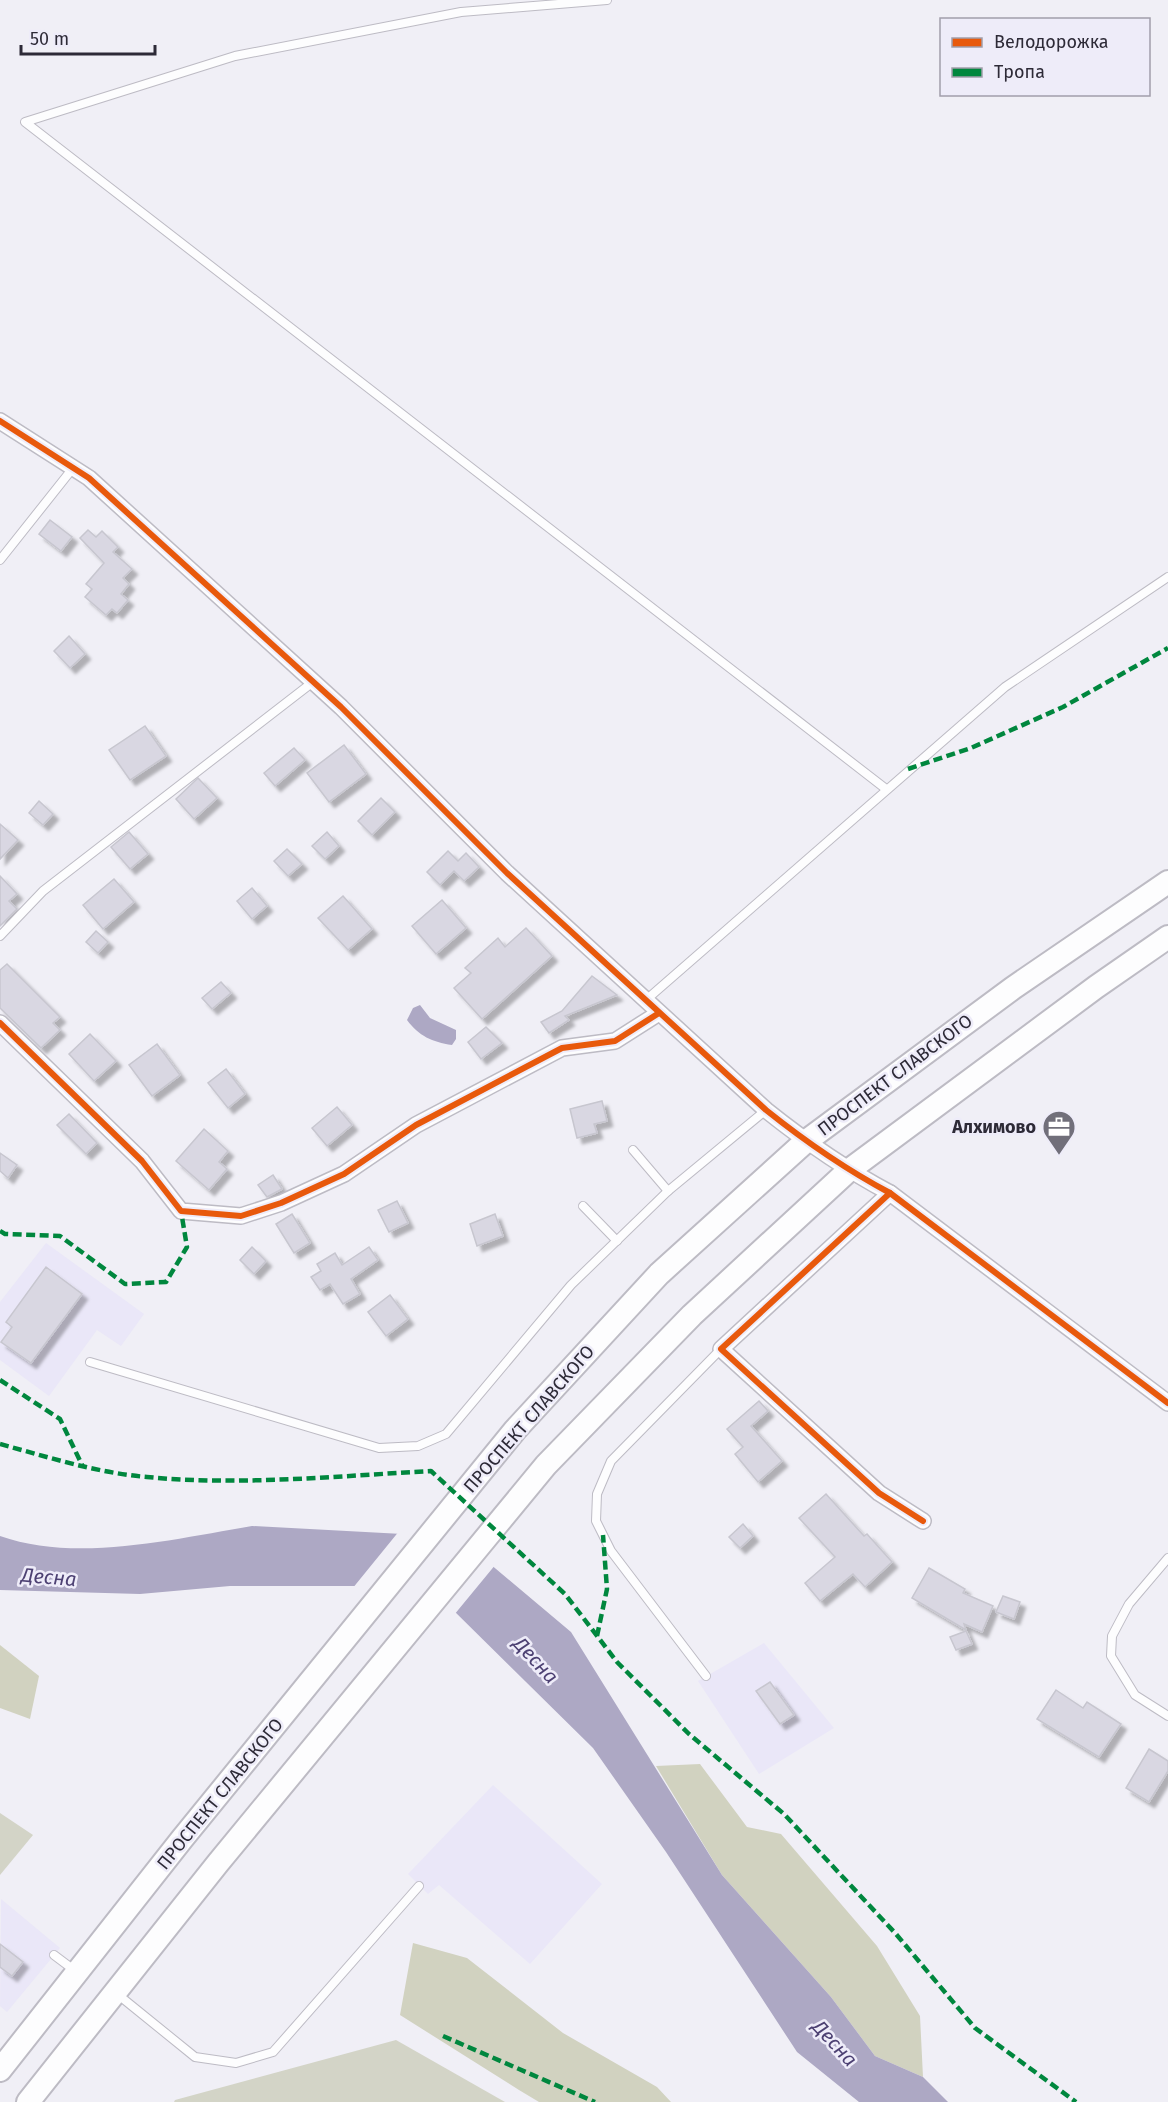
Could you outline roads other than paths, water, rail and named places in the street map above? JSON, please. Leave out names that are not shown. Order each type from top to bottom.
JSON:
[{"type":"main road","name":"ПРОСПЕКТ СЛАВСКОГО","points":[[0,2070],[182,1839],[515,1430],[682,1250],[805,1142],[1013,988],[1168,882]]},
{"type":"main road","points":[[28,2102],[218,1863],[546,1465],[692,1315],[848,1171],[1096,987],[1168,937]]},
{"type":"street","points":[[0,421],[89,478],[313,682],[507,873],[766,1110],[805,1142],[848,1171],[890,1193],[1168,1403]]},
{"type":"street","points":[[0,1023],[142,1161],[181,1211],[242,1216],[281,1203],[344,1174],[416,1125],[562,1048],[615,1041],[659,1012]]},
{"type":"street","points":[[890,1193],[722,1349],[879,1493],[923,1521]]},
{"type":"lane","points":[[607,0],[462,12],[235,56],[25,122],[886,789]]},
{"type":"lane","points":[[0,560],[73,468]]},
{"type":"lane","points":[[646,1000],[1005,687],[1168,577]]},
{"type":"lane","points":[[0,936],[42,891],[313,682]]},
{"type":"lane","points":[[90,1362],[379,1448],[418,1446],[446,1434],[572,1286],[668,1191],[766,1110]]},
{"type":"lane","points":[[633,1150],[668,1191]]},
{"type":"lane","points":[[583,1206],[617,1241]]},
{"type":"lane","points":[[706,1676],[611,1551],[596,1521],[597,1494],[611,1461],[722,1349]]},
{"type":"lane","points":[[1168,1558],[1129,1604],[1112,1636],[1111,1656],[1135,1695],[1168,1716]]},
{"type":"lane","points":[[115,1992],[195,2057],[236,2063],[273,2052],[419,1886]]},
{"type":"lane","points":[[54,1955],[77,1972]]},
{"type":"water","points":[[420,1005],[430,1018],[456,1030],[456,1039],[452,1045],[426,1037],[407,1020],[413,1008]]},
{"type":"water","name":"Десна","points":[[252,1526],[458,1537],[571,1632],[722,1875],[831,1997],[875,2056],[923,2077],[948,2102],[859,2102],[797,2052],[666,1852],[593,1748],[450,1607],[365,1586],[230,1586],[140,1594],[0,1590],[0,1536],[29,1544],[60,1548],[93,1548],[158,1542]]},
{"type":"place","name":"Алхимово","points":[[1059,1156]]}]
